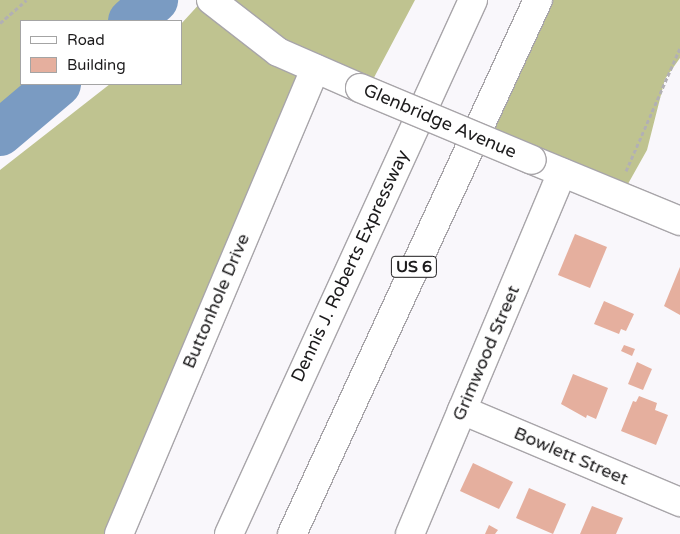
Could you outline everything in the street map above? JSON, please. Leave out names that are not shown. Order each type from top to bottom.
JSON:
[{"type":"main road","name":"Glenbridge Avenue","points":[[211,0],[247,31],[278,52],[680,221]]},
{"type":"main road","name":"Dennis J. Roberts Expressway","points":[[229,534],[473,0]]},
{"type":"main road","name":"US 6","points":[[292,534],[538,0]]},
{"type":"main road","name":"Buttonhole Drive","points":[[118,534],[315,69]]},
{"type":"main road","name":"Grimwood Street","points":[[410,534],[562,173]]},
{"type":"main road","name":"Bowlett Street","points":[[462,410],[680,502]]},
{"type":"path","points":[[0,23],[26,0]]},
{"type":"path","points":[[616,194],[680,48]]},
{"type":"green space","points":[[0,0],[138,0],[123,20],[20,20],[20,85],[40,85],[0,120]]},
{"type":"green space","points":[[203,0],[415,0],[369,87],[327,77],[128,534],[0,534],[0,170],[109,85],[182,85],[182,23]]},
{"type":"green space","points":[[546,0],[680,0],[680,58],[665,79],[647,150],[624,191],[484,140]]},
{"type":"building","points":[[575,234],[607,247],[590,288],[558,275]]},
{"type":"building","points":[[680,267],[680,315],[664,306]]},
{"type":"building","points":[[604,301],[634,314],[626,331],[621,329],[619,334],[594,324]]},
{"type":"building","points":[[624,345],[635,349],[632,356],[621,351]]},
{"type":"building","points":[[637,362],[652,369],[643,390],[628,384]]},
{"type":"building","points":[[573,374],[608,388],[596,419],[587,415],[586,418],[561,404]]},
{"type":"building","points":[[639,396],[657,403],[655,410],[668,415],[656,445],[621,431],[633,401],[636,402]]},
{"type":"building","points":[[473,463],[513,482],[499,509],[460,491]]},
{"type":"building","points":[[529,488],[566,504],[553,534],[516,518]]},
{"type":"building","points":[[592,506],[623,518],[616,534],[580,534]]},
{"type":"building","points":[[489,525],[498,530],[495,534],[485,534]]},
{"type":"waterway","points":[[132,20],[155,0]]},
{"type":"waterway","points":[[0,133],[57,85]]}]
